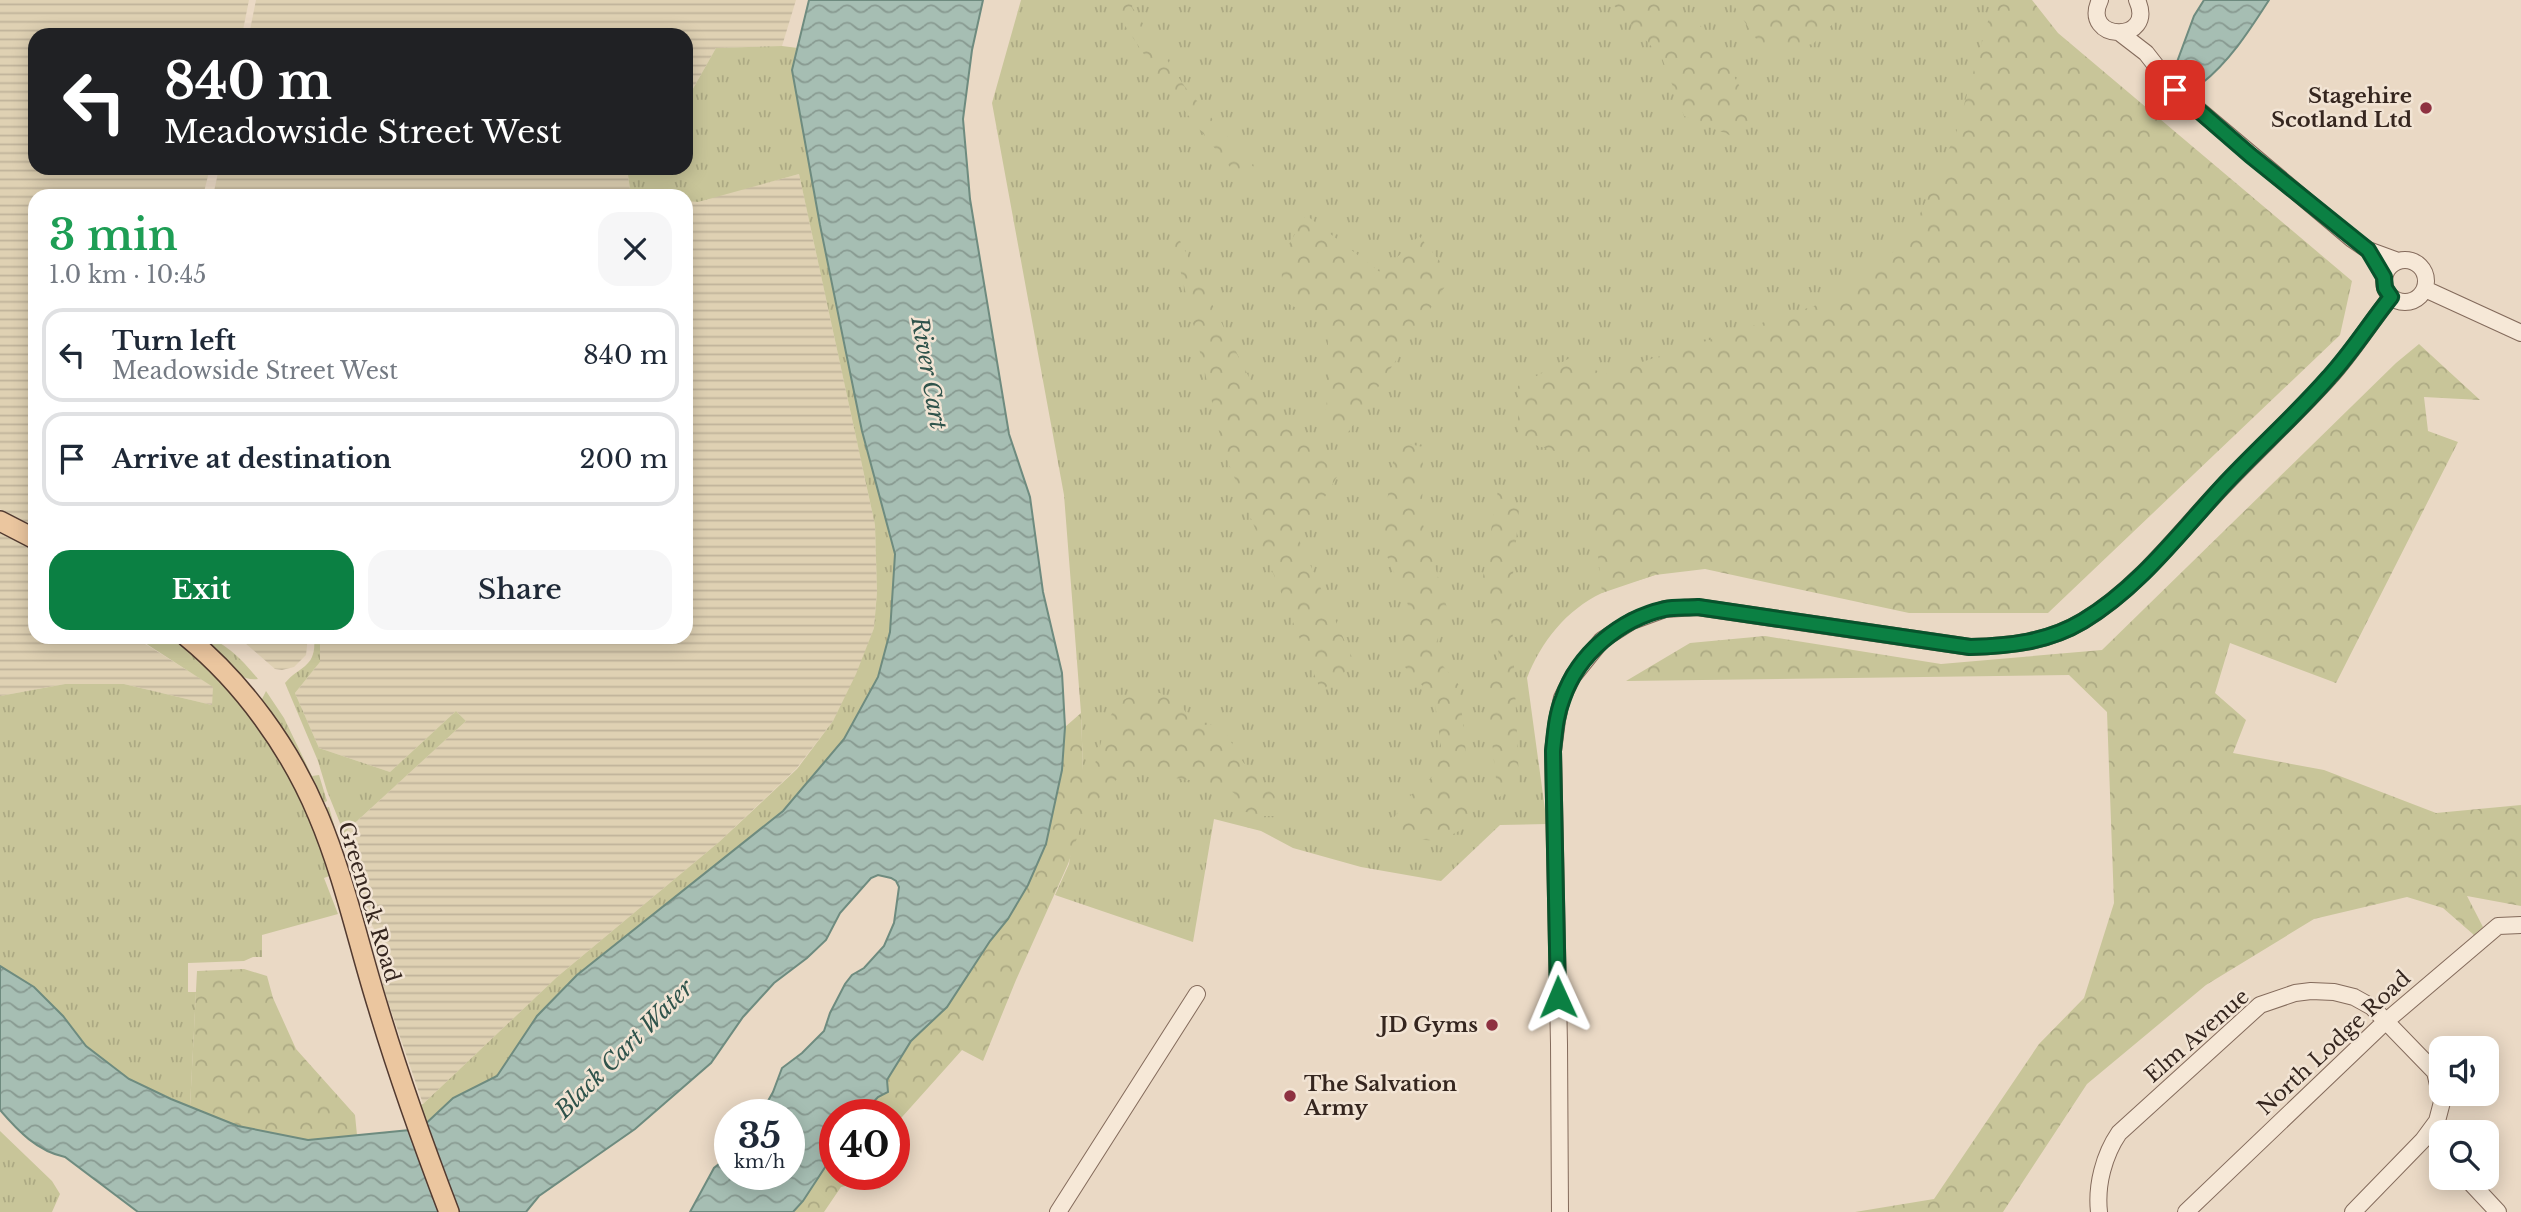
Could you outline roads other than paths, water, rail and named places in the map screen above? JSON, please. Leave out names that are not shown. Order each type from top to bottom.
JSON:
[{"type":"main road","points":[[0,521],[28,535]]},
{"type":"main road","name":"Greenock Road","points":[[195,644],[245,696],[292,763],[318,815],[342,883],[410,1108],[449,1212]]},
{"type":"street","points":[[2100,0],[2097,11],[2101,25],[2112,33],[2130,30],[2138,22]]},
{"type":"street","points":[[2139,1],[2138,22],[2146,53]]},
{"type":"street","points":[[2120,33],[2146,53],[2175,90],[2250,155],[2368,250],[2398,261],[2410,260],[2421,266],[2426,277],[2425,289],[2417,299],[2410,302],[2397,301],[2391,297],[2385,288],[2384,277],[2368,250]]},
{"type":"street","points":[[2384,277],[2387,270],[2398,261]]},
{"type":"street","points":[[2425,289],[2521,332]]},
{"type":"street","points":[[1560,1212],[1553,751],[1562,698],[1573,676],[1602,640],[1632,621],[1665,609],[1698,607],[1970,647],[2009,646],[2042,639],[2080,623],[2111,602],[2141,575],[2256,451],[2329,378],[2391,297]]},
{"type":"street","name":"North Lodge Road","points":[[2186,1212],[2385,1022],[2498,926],[2521,925]]},
{"type":"street","name":"Elm Avenue","points":[[2099,1212],[2104,1165],[2110,1147],[2119,1133],[2260,1005],[2295,993],[2333,992],[2354,997],[2372,1007],[2435,1072],[2442,1102],[2437,1121],[2423,1140],[2353,1212]]},
{"type":"street","points":[[1058,1212],[1197,995]]},
{"type":"street","points":[[2477,1190],[2498,1212]]},
{"type":"water","points":[[809,0],[983,0],[972,50],[963,119],[970,199],[1009,434],[1030,497],[1043,592],[1062,673],[1065,727],[1062,770],[1046,844],[1028,885],[1008,919],[990,941],[947,1007],[911,1041],[887,1080],[888,1092],[876,1099],[819,1099],[819,1176],[793,1212],[690,1212],[714,1168],[714,1190],[805,1190],[805,1099],[769,1099],[782,1068],[824,1031],[845,984],[884,946],[894,923],[899,887],[891,878],[878,875],[871,878],[840,913],[826,940],[774,983],[743,1017],[711,1063],[635,1129],[539,1196],[526,1212],[138,1212],[65,1157],[46,1150],[29,1139],[0,1110],[0,966],[34,987],[63,1016],[86,1046],[129,1079],[238,1126],[308,1140],[420,1129],[453,1098],[497,1076],[537,1016],[577,975],[783,811],[844,739],[878,677],[890,632],[895,554],[862,431],[792,70]]},
{"type":"water","points":[[2204,0],[2269,0],[2230,55],[2201,84],[2177,62],[2194,16]]},
{"type":"place","name":"Stagehire Scotland Ltd","points":[[2426,108]]},
{"type":"place","name":"JD Gyms","points":[[1492,1025]]},
{"type":"place","name":"The Salvation Army","points":[[1290,1096]]},
{"type":"water label","name":"River Cart","points":[[929,373]]},
{"type":"water label","name":"Black Cart Water","points":[[624,1049]]}]
